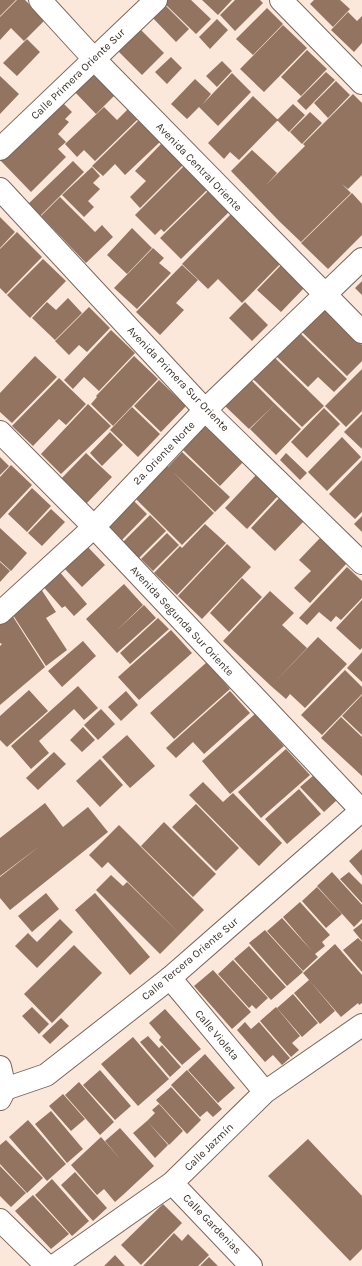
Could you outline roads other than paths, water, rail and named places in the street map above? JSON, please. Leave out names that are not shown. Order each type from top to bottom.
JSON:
[{"type":"street","name":"Avenida Central Oriente","points":[[40,0],[94,59],[362,332]]},
{"type":"street","name":"Calle Primera Oriente Sur","points":[[0,149],[156,0]]},
{"type":"street","points":[[281,0],[362,83]]},
{"type":"street","name":"Avenida Primera Sur Oriente","points":[[0,189],[205,410],[362,563]]},
{"type":"street","name":"2a. Oriente Norte","points":[[0,613],[94,527],[205,410],[362,259]]},
{"type":"street","name":"Avenida Segunda Sur Oriente","points":[[0,432],[94,527],[362,811]]},
{"type":"street","name":"Calle Tercera Oriente Sur","points":[[3,1094],[46,1075],[170,978],[362,811]]},
{"type":"street","name":"Calle Violeta","points":[[170,978],[265,1092]]},
{"type":"street","name":"Calle Jazmín","points":[[54,1266],[172,1183],[265,1092],[362,1025]]},
{"type":"street","points":[[0,1067],[3,1094]]},
{"type":"street","name":"Calle Gardenias","points":[[172,1183],[252,1266]]},
{"type":"street","points":[[0,1220],[47,1266]]}]
